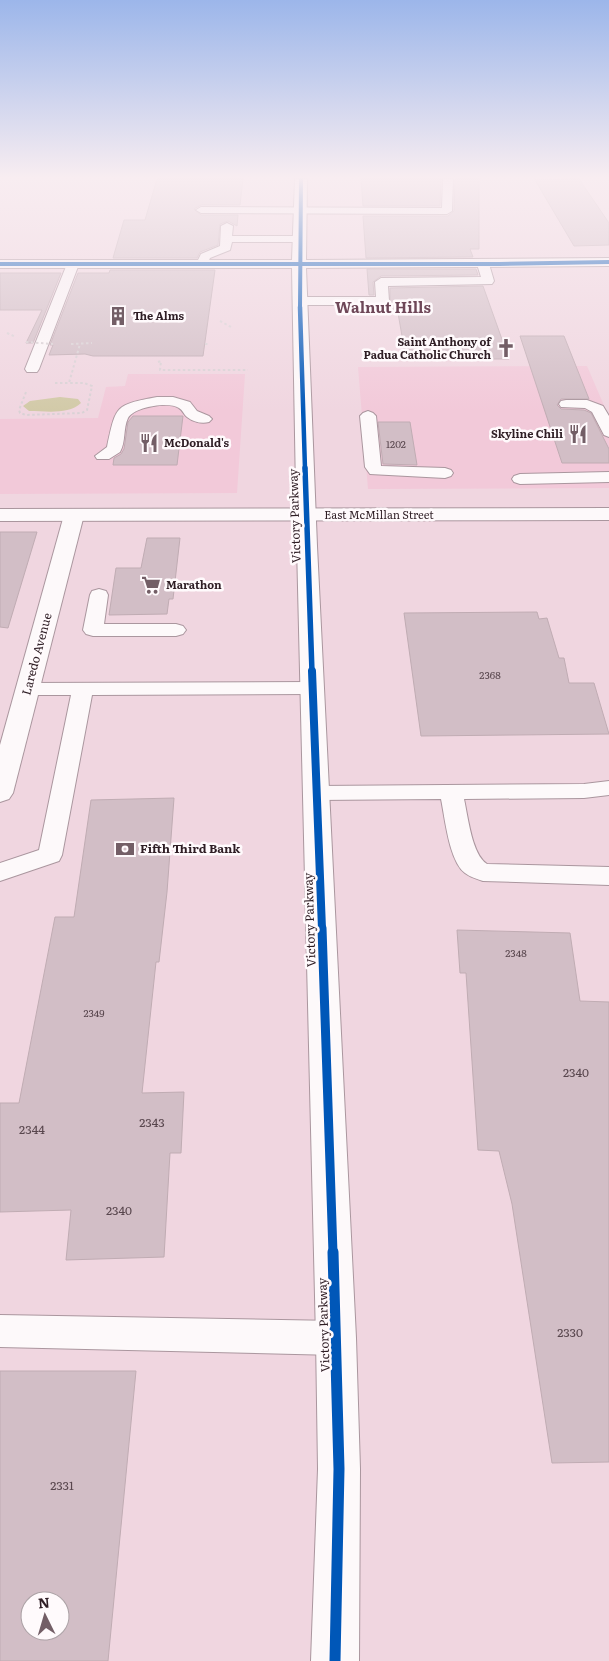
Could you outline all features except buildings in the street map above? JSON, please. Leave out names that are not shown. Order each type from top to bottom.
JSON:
[{"type":"street","name":"Victory Parkway","points":[[299,257],[306,515],[336,1338],[339,1469],[335,1661]]},
{"type":"street","points":[[0,264],[483,264],[609,262]]},
{"type":"street","name":"East McMillan Street","points":[[0,515],[609,514]]},
{"type":"street","name":"Laredo Avenue","points":[[0,793],[74,515]]},
{"type":"lane","points":[[202,264],[205,257]]},
{"type":"lane","points":[[32,369],[73,264]]},
{"type":"lane","points":[[300,301],[383,300],[381,282],[488,281],[483,264]]},
{"type":"lane","points":[[103,456],[114,450],[121,416],[133,406],[157,401],[172,401],[185,405],[192,414],[204,419]]},
{"type":"lane","points":[[566,404],[588,404],[598,409],[609,432]]},
{"type":"lane","points":[[368,416],[373,468],[376,471],[444,473]]},
{"type":"lane","points":[[520,479],[609,477]]},
{"type":"lane","points":[[99,595],[93,630],[176,630]]},
{"type":"lane","points":[[27,689],[312,688]]},
{"type":"lane","points":[[0,872],[50,855],[83,689]]},
{"type":"lane","points":[[317,793],[584,791],[609,788]]},
{"type":"lane","points":[[452,792],[464,851],[472,866],[483,872],[609,876]]},
{"type":"lane","points":[[0,1331],[336,1338]]},
{"type":"path","points":[[220,321],[231,327]]},
{"type":"path","points":[[26,342],[53,344]]},
{"type":"path","points":[[69,383],[80,344]]},
{"type":"path","points":[[205,344],[210,344]]},
{"type":"path","points":[[158,362],[162,361],[160,370],[248,370]]},
{"type":"path","points":[[28,386],[19,410],[20,413],[82,413],[87,410],[92,386],[84,383],[52,383]]},
{"type":"shaded area","points":[[587,366],[609,417],[609,488],[368,489],[358,367]]},
{"type":"shaded area","points":[[128,374],[245,374],[237,493],[0,494],[0,419],[98,418],[106,387],[125,386]]},
{"type":"shaded area","points":[[60,397],[78,399],[81,403],[76,407],[56,412],[29,411],[23,406],[30,401]]},
{"type":"cycle path","points":[[299,257],[307,546],[336,1338],[339,1469],[335,1661]]},
{"type":"cycle path","points":[[0,264],[499,264],[609,262]]},
{"type":"place","name":"The Alms","points":[[118,316]]},
{"type":"place","name":"Saint Anthony of Padua Catholic Church","points":[[506,348]]},
{"type":"place","name":"Skyline Chili","points":[[578,434]]},
{"type":"place","name":"McDonald's","points":[[149,443]]},
{"type":"place","name":"Marathon","points":[[151,585]]},
{"type":"place","name":"Fifth Third Bank","points":[[125,849]]},
{"type":"district","name":"Walnut Hills","points":[[383,308]]}]
